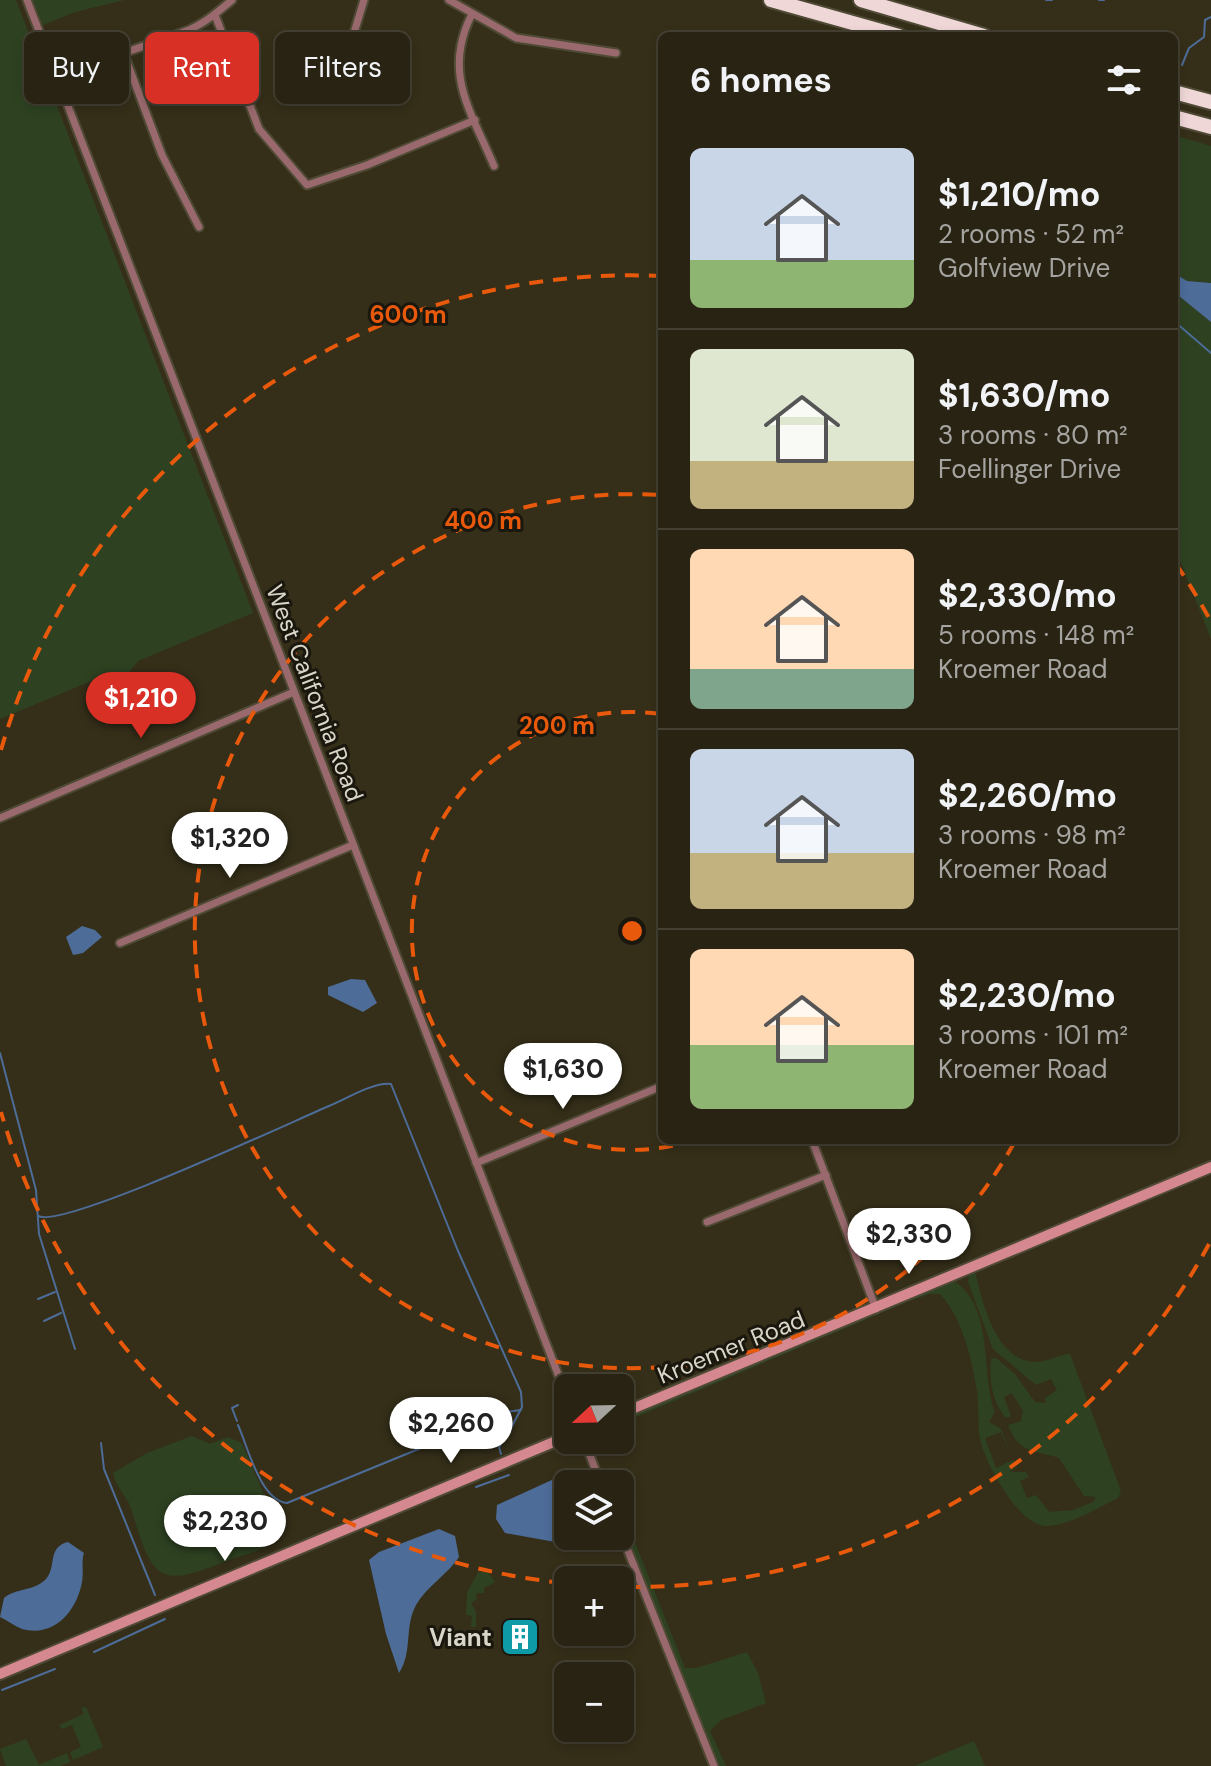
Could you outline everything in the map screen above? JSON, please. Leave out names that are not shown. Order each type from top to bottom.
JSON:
[{"type":"highway","points":[[771,0],[885,32]]},
{"type":"highway","points":[[861,0],[970,32]]},
{"type":"highway","points":[[1178,93],[1211,102]]},
{"type":"highway","points":[[1178,118],[1211,127]]},
{"type":"street","name":"West California Road","points":[[27,0],[40,32]]},
{"type":"street","points":[[129,52],[190,29],[215,15],[232,0]]},
{"type":"street","points":[[354,32],[364,0]]},
{"type":"street","points":[[449,0],[507,34],[525,40],[616,53]]},
{"type":"street","points":[[472,14],[458,46],[457,67],[494,166]]},
{"type":"street","points":[[215,15],[259,129],[307,185],[367,165],[475,120]]},
{"type":"street","points":[[129,67],[167,166],[199,227]]},
{"type":"street","name":"West California Road","points":[[67,104],[558,1374]]},
{"type":"street","points":[[0,818],[294,692]]},
{"type":"street","points":[[120,943],[353,845]]},
{"type":"street","points":[[476,1163],[658,1088]]},
{"type":"street","points":[[814,1144],[876,1309]]},
{"type":"street","name":"Kroemer Road","points":[[634,1408],[1211,1167]]},
{"type":"street","points":[[707,1222],[826,1175]]},
{"type":"street","points":[[0,1674],[554,1442]]},
{"type":"street","points":[[628,1550],[714,1766]]},
{"type":"green space","points":[[0,0],[16,0],[28,32],[24,32],[24,104],[56,104],[253,613],[138,661],[121,683],[104,687],[101,677],[0,719]]},
{"type":"green space","points":[[33,0],[124,0],[75,12],[43,25]]},
{"type":"green space","points":[[1178,136],[1211,146],[1211,283],[1187,281],[1178,275]]},
{"type":"green space","points":[[1178,295],[1211,322],[1211,639],[1178,555]]},
{"type":"green space","points":[[975,1271],[992,1327],[1009,1351],[1033,1362],[1070,1354],[1121,1491],[1118,1498],[1075,1519],[1049,1526],[1038,1524],[1017,1508],[991,1469],[982,1446],[977,1391],[969,1352],[954,1314],[940,1294],[929,1294],[909,1301],[634,1418],[634,1414],[954,1281],[976,1307],[995,1412],[989,1422],[1001,1429],[1012,1456],[1001,1432],[985,1438],[996,1468],[1013,1460],[1019,1464],[1010,1472],[1026,1472],[1029,1477],[1020,1481],[1027,1498],[1036,1495],[1049,1512],[1073,1510],[1093,1502],[1096,1497],[1084,1496],[1059,1458],[1022,1446],[1012,1434],[1008,1425],[1021,1421],[1023,1411],[1012,1393],[1004,1397],[1011,1416],[1006,1418],[1001,1412],[992,1390],[991,1359],[996,1358],[1015,1374],[1035,1402],[1046,1403],[1045,1398],[1057,1390],[1051,1379],[1036,1385],[993,1349],[968,1282],[969,1275]]},
{"type":"green space","points":[[192,1436],[210,1444],[228,1437],[242,1443],[270,1509],[272,1538],[264,1547],[253,1552],[206,1569],[174,1576],[162,1573],[146,1553],[130,1506],[113,1473],[147,1453]]},
{"type":"green space","points":[[634,1540],[685,1668],[696,1668],[747,1652],[758,1673],[766,1703],[721,1720],[710,1731],[726,1766],[718,1766],[632,1550]]},
{"type":"green space","points":[[478,1572],[488,1572],[495,1582],[484,1588],[484,1593],[477,1593],[476,1600],[471,1603],[476,1612],[476,1627],[471,1627],[472,1616],[466,1615],[467,1593]]},
{"type":"green space","points":[[86,1707],[103,1747],[73,1760],[70,1752],[81,1747],[72,1725],[62,1729],[59,1725],[84,1714],[81,1708]]},
{"type":"green space","points":[[26,1739],[39,1765],[67,1753],[70,1762],[60,1766],[6,1766],[0,1749]]},
{"type":"green space","points":[[974,1741],[985,1766],[914,1766]]},
{"type":"water","points":[[1178,275],[1187,281],[1211,283],[1211,322],[1178,295]]},
{"type":"water","points":[[82,926],[95,930],[102,937],[83,953],[73,955],[66,937]]},
{"type":"water","points":[[351,979],[365,980],[377,1003],[363,1012],[328,995],[328,987]]},
{"type":"water","points":[[554,1479],[554,1542],[505,1533],[496,1519],[497,1505]]},
{"type":"water","points":[[439,1529],[455,1536],[459,1557],[416,1605],[410,1622],[406,1657],[399,1673],[386,1634],[369,1560],[379,1552]]},
{"type":"water","points":[[68,1542],[84,1553],[83,1578],[70,1612],[54,1625],[34,1631],[22,1629],[0,1617],[4,1598],[42,1583],[49,1574],[57,1548]]},
{"type":"waterway","points":[[1046,0],[1052,0]]},
{"type":"waterway","points":[[1099,0],[1104,0]]},
{"type":"waterway","points":[[1182,65],[1189,48],[1204,37],[1205,20],[1211,17]]},
{"type":"waterway","points":[[1178,324],[1211,353]]},
{"type":"waterway","points":[[0,1053],[36,1190],[39,1234],[75,1349]]},
{"type":"waterway","points":[[38,1216],[56,1216],[131,1191],[360,1092],[391,1084],[458,1251],[521,1392],[522,1407],[510,1430]]},
{"type":"waterway","points":[[38,1299],[55,1292]]},
{"type":"waterway","points":[[44,1321],[61,1313]]},
{"type":"waterway","points":[[237,1421],[232,1408],[238,1405]]},
{"type":"waterway","points":[[507,1412],[521,1410]]},
{"type":"waterway","points":[[238,1425],[262,1483],[269,1493],[287,1503],[504,1414]]},
{"type":"waterway","points":[[501,1454],[499,1447],[508,1432]]},
{"type":"waterway","points":[[101,1443],[104,1469],[155,1595]]},
{"type":"waterway","points":[[476,1487],[509,1475]]},
{"type":"waterway","points":[[94,1652],[165,1619]]},
{"type":"waterway","points":[[2,1690],[55,1669]]},
{"type":"place","name":"Viant","points":[[520,1637]]}]
